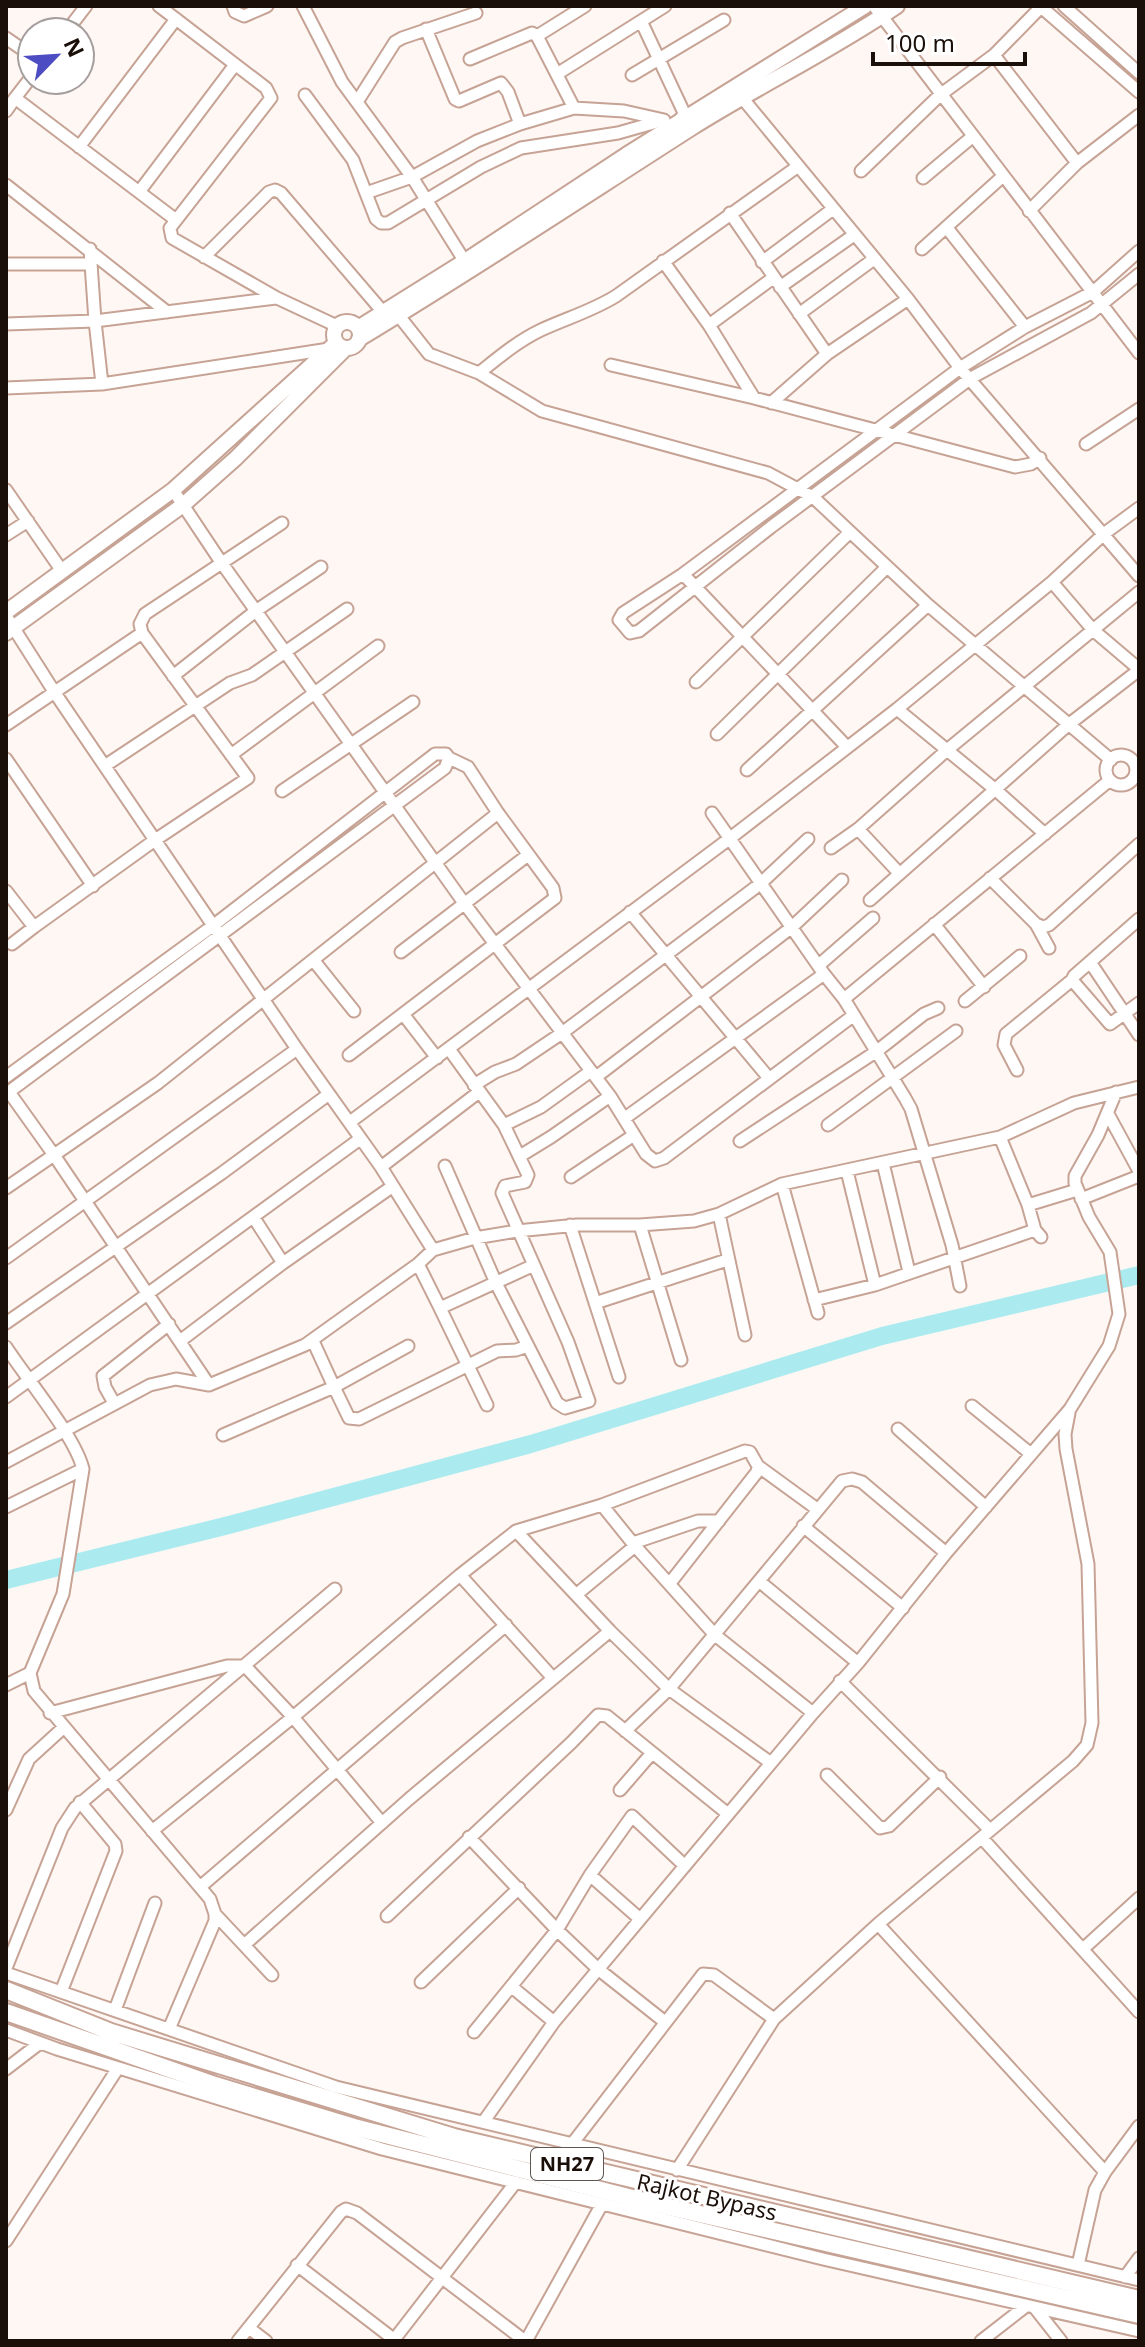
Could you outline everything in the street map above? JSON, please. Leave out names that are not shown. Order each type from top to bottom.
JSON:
[{"type":"highway","name":"Rajkot Bypass","points":[[6,1990],[111,2032],[454,2137],[1139,2299]]},
{"type":"highway","name":"Rajkot Bypass","points":[[6,2012],[215,2085],[354,2127],[652,2203],[1139,2315]]},
{"type":"main road","points":[[8,622],[62,571],[173,490],[337,347],[351,348],[358,334],[383,312],[468,266],[738,93],[865,6]]},
{"type":"main road","points":[[358,334],[399,316],[686,117],[738,93],[877,12],[897,6]]},
{"type":"main road","points":[[337,347],[333,334],[337,326],[350,322],[358,334]]},
{"type":"main road","points":[[8,622],[183,505],[236,458],[337,347]]},
{"type":"street","points":[[159,6],[266,88],[271,98],[170,228],[172,238],[277,298],[337,326]]},
{"type":"street","points":[[233,6],[239,15],[244,16],[267,6]]},
{"type":"street","points":[[303,6],[335,71],[412,177],[468,266]]},
{"type":"street","points":[[537,36],[585,6]]},
{"type":"street","points":[[557,74],[665,6]]},
{"type":"street","points":[[861,171],[940,95],[994,55],[1041,6],[1139,92]]},
{"type":"street","points":[[1064,6],[1139,73]]},
{"type":"street","points":[[877,12],[1139,353]]},
{"type":"street","points":[[357,102],[395,42],[476,13]]},
{"type":"street","points":[[79,147],[176,19]]},
{"type":"street","points":[[632,75],[724,20]]},
{"type":"street","points":[[305,95],[353,160],[376,219],[388,223],[481,167],[521,148],[618,133],[686,117],[641,21]]},
{"type":"street","points":[[426,29],[455,99],[459,101],[501,83],[508,92],[520,124]]},
{"type":"street","points":[[470,59],[527,33],[537,36],[574,108]]},
{"type":"street","points":[[994,55],[1077,163]]},
{"type":"street","points":[[139,192],[234,66]]},
{"type":"street","points":[[738,93],[908,299],[960,368],[1139,576]]},
{"type":"street","points":[[6,111],[15,98],[176,220]]},
{"type":"street","points":[[366,193],[412,177],[477,141],[574,108],[624,111],[664,120]]},
{"type":"street","points":[[1029,211],[1077,163],[1139,115]]},
{"type":"street","points":[[923,178],[972,137]]},
{"type":"street","points":[[479,373],[517,343],[602,305],[797,167]]},
{"type":"street","points":[[922,249],[1002,177]]},
{"type":"street","points":[[8,189],[90,249],[167,312]]},
{"type":"street","points":[[204,257],[269,192],[275,190],[281,193],[383,312]]},
{"type":"street","points":[[762,262],[833,209]]},
{"type":"street","points":[[730,213],[827,354]]},
{"type":"street","points":[[947,228],[1025,327]]},
{"type":"street","points":[[709,325],[854,235]]},
{"type":"street","points":[[90,249],[102,384]]},
{"type":"street","points":[[1139,251],[1093,292],[1025,327],[960,368],[683,574],[623,613],[619,620],[625,631],[639,631],[971,378],[1103,305],[1139,274]]},
{"type":"street","points":[[799,314],[874,259]]},
{"type":"street","points":[[663,261],[709,325],[754,398]]},
{"type":"street","points":[[6,264],[91,264]]},
{"type":"street","points":[[6,324],[95,321],[277,298]]},
{"type":"street","points":[[771,403],[827,354],[908,299]]},
{"type":"street","points":[[399,316],[429,354],[479,373],[553,415],[768,473],[798,487],[813,497],[928,605],[1111,760]]},
{"type":"street","points":[[6,388],[102,384],[337,347]]},
{"type":"street","points":[[611,365],[754,398],[1015,467],[1031,464],[1040,458]]},
{"type":"street","points":[[1086,444],[1139,409]]},
{"type":"street","points":[[6,490],[62,571]]},
{"type":"street","points":[[173,490],[464,903],[531,988],[610,1096],[646,1154],[655,1161],[664,1158],[854,1015]]},
{"type":"street","points":[[350,1122],[729,839],[897,709],[1052,582],[1105,533],[1139,508]]},
{"type":"street","points":[[6,535],[28,521]]},
{"type":"street","points":[[12,944],[155,840],[248,778],[142,633],[140,624],[145,614],[282,523]]},
{"type":"street","points":[[696,682],[849,533]]},
{"type":"street","points":[[173,676],[257,610],[321,567]]},
{"type":"street","points":[[717,734],[887,567]]},
{"type":"street","points":[[683,574],[847,747]]},
{"type":"street","points":[[870,900],[997,791],[1068,725],[1139,669],[1093,630],[1052,582]]},
{"type":"street","points":[[831,848],[858,829],[947,750],[1139,592]]},
{"type":"street","points":[[747,770],[928,605]]},
{"type":"street","points":[[106,765],[230,683],[252,675],[287,653],[347,609]]},
{"type":"street","points":[[8,622],[297,1049],[381,1167],[433,1250]]},
{"type":"street","points":[[6,725],[142,633]]},
{"type":"street","points":[[231,755],[378,646]]},
{"type":"street","points":[[282,791],[413,702]]},
{"type":"street","points":[[897,709],[1045,834]]},
{"type":"street","points":[[6,1077],[214,925],[435,754],[446,754],[468,767],[553,888],[555,898],[349,1055]]},
{"type":"street","points":[[1121,755],[1136,759],[1136,782],[1120,785],[1110,780],[1107,772],[1111,760],[1121,755]]},
{"type":"street","points":[[209,1385],[117,1246],[8,1093],[396,806],[445,768],[449,758]]},
{"type":"street","points":[[6,759],[93,886]]},
{"type":"street","points":[[844,999],[1110,780]]},
{"type":"street","points":[[6,1188],[158,1083],[498,813]]},
{"type":"street","points":[[712,813],[844,999],[895,1078],[911,1109],[960,1286]]},
{"type":"street","points":[[858,829],[899,873]]},
{"type":"street","points":[[381,1167],[495,1072],[516,1064],[562,1033],[760,884],[808,839]]},
{"type":"street","points":[[1036,924],[1043,927],[1049,925],[1139,844]]},
{"type":"street","points":[[401,952],[528,855]]},
{"type":"street","points":[[990,878],[1036,924],[1049,948]]},
{"type":"street","points":[[504,1125],[541,1107],[593,1074],[701,997],[792,927],[842,880]]},
{"type":"street","points":[[6,891],[34,927]]},
{"type":"street","points":[[630,912],[768,1077]]},
{"type":"street","points":[[625,1118],[822,969],[873,918]]},
{"type":"street","points":[[1017,1070],[1004,1045],[1006,1034],[1139,919]]},
{"type":"street","points":[[934,924],[984,987]]},
{"type":"street","points":[[965,1001],[1020,956]]},
{"type":"street","points":[[314,961],[354,1011]]},
{"type":"street","points":[[1090,962],[1139,1035]]},
{"type":"street","points":[[1072,980],[1110,1024],[1139,1003]]},
{"type":"street","points":[[740,1141],[877,1051],[924,1014],[938,1008]]},
{"type":"street","points":[[403,1014],[437,1058]]},
{"type":"street","points":[[828,1125],[956,1031]]},
{"type":"street","points":[[6,1258],[297,1049]]},
{"type":"street","points":[[445,1166],[496,1283],[560,1407],[589,1401],[568,1342],[502,1193],[505,1186],[521,1184],[528,1179],[520,1156],[504,1125],[449,1049]]},
{"type":"street","points":[[6,1462],[150,1385],[176,1379],[209,1385],[313,1341],[433,1250],[475,1238],[570,1225],[694,1221],[719,1214],[782,1184],[1000,1137],[1074,1103],[1139,1087]]},
{"type":"street","points":[[484,2121],[554,2022],[1070,1409],[1114,1336],[1119,1314],[1110,1252],[1079,1194],[1075,1176],[1108,1114],[1116,1092]]},
{"type":"street","points":[[6,1323],[329,1094]]},
{"type":"street","points":[[520,1156],[610,1096]]},
{"type":"street","points":[[1028,1205],[1079,1194],[1139,1174],[1108,1114]]},
{"type":"street","points":[[571,1177],[634,1135]]},
{"type":"street","points":[[814,1300],[875,1285],[1038,1234],[1000,1137]]},
{"type":"street","points":[[6,1397],[360,1139]]},
{"type":"street","points":[[883,1163],[909,1272]]},
{"type":"street","points":[[847,1171],[875,1285]]},
{"type":"street","points":[[782,1184],[818,1313]]},
{"type":"street","points":[[180,1341],[283,1263],[393,1186]]},
{"type":"street","points":[[719,1214],[745,1335]]},
{"type":"street","points":[[254,1218],[283,1263]]},
{"type":"street","points":[[570,1225],[619,1377]]},
{"type":"street","points":[[640,1225],[681,1360]]},
{"type":"street","points":[[595,1303],[727,1260]]},
{"type":"street","points":[[418,1264],[487,1405]]},
{"type":"street","points":[[440,1308],[534,1265]]},
{"type":"street","points":[[114,1403],[103,1376],[169,1324]]},
{"type":"street","points":[[313,1341],[346,1413],[353,1420],[497,1351],[528,1346]]},
{"type":"street","points":[[223,1435],[334,1387],[408,1346]]},
{"type":"street","points":[[6,1347],[64,1430],[81,1458],[83,1469],[63,1594],[30,1673],[34,1691],[210,1899],[215,1914],[215,1921],[169,2029]]},
{"type":"street","points":[[972,1406],[1031,1454]]},
{"type":"street","points":[[677,2170],[774,2019],[878,1924],[1080,1754],[1091,1735],[1088,1564],[1066,1449],[1065,1434],[1070,1409]]},
{"type":"street","points":[[898,1429],[986,1507]]},
{"type":"street","points":[[152,1831],[516,1531],[602,1505],[745,1451],[754,1456],[757,1472],[670,1583]]},
{"type":"street","points":[[758,1466],[817,1509]]},
{"type":"street","points":[[6,1507],[83,1469]]},
{"type":"street","points":[[625,1731],[669,1689],[842,1481],[852,1479],[862,1482],[946,1553]]},
{"type":"street","points":[[602,1505],[715,1635],[813,1713]]},
{"type":"street","points":[[577,1594],[634,1545],[698,1521],[719,1521]]},
{"type":"street","points":[[803,1526],[903,1608]]},
{"type":"street","points":[[516,1531],[669,1689],[771,1763]]},
{"type":"street","points":[[460,1575],[552,1677]]},
{"type":"street","points":[[759,1581],[858,1663]]},
{"type":"street","points":[[335,1589],[80,1802],[62,1828],[6,1970],[336,2087],[1139,2280]]},
{"type":"street","points":[[200,1887],[506,1625]]},
{"type":"street","points":[[244,1945],[552,1677],[610,1631]]},
{"type":"street","points":[[50,1713],[227,1666],[245,1666],[293,1717],[382,1823]]},
{"type":"street","points":[[6,1685],[30,1673]]},
{"type":"street","points":[[840,1681],[940,1777],[1057,1923],[1084,1948],[1139,2012]]},
{"type":"street","points":[[387,1916],[598,1715],[607,1716],[728,1814]]},
{"type":"street","points":[[6,1810],[29,1759],[63,1728]]},
{"type":"street","points":[[620,1790],[652,1753]]},
{"type":"street","points":[[827,1775],[880,1828],[889,1826],[940,1777]]},
{"type":"street","points":[[61,1992],[116,1851],[115,1844],[80,1802]]},
{"type":"street","points":[[474,2032],[557,1930],[590,1875],[632,1816],[685,1866]]},
{"type":"street","points":[[469,1837],[598,1969],[665,2022]]},
{"type":"street","points":[[590,1875],[640,1919]]},
{"type":"street","points":[[421,1982],[519,1888]]},
{"type":"street","points":[[1084,1948],[1139,1898]]},
{"type":"street","points":[[115,2010],[155,1903]]},
{"type":"street","points":[[215,1914],[272,1975]]},
{"type":"street","points":[[878,1924],[1105,2172]]},
{"type":"street","points":[[572,2144],[699,1978],[709,1972],[774,2019]]},
{"type":"street","points":[[512,1987],[554,2022]]},
{"type":"street","points":[[6,2030],[118,2068],[382,2149],[823,2259],[1139,2331]]},
{"type":"street","points":[[6,2069],[40,2043]]},
{"type":"street","points":[[6,2241],[118,2068]]},
{"type":"street","points":[[1078,2265],[1095,2190],[1139,2126]]},
{"type":"street","points":[[297,2265],[394,2340],[516,2182]]},
{"type":"street","points":[[238,2341],[297,2265],[346,2209],[357,2213],[526,2341],[602,2204]]},
{"type":"street","points":[[1125,2277],[1139,2258]]},
{"type":"street","points":[[981,2341],[1030,2307]]},
{"type":"street","points":[[1030,2307],[1061,2341]]},
{"type":"street","points":[[249,2328],[266,2341]]},
{"type":"waterway","points":[[6,1580],[225,1526],[531,1444],[882,1336],[1139,1275]]}]
